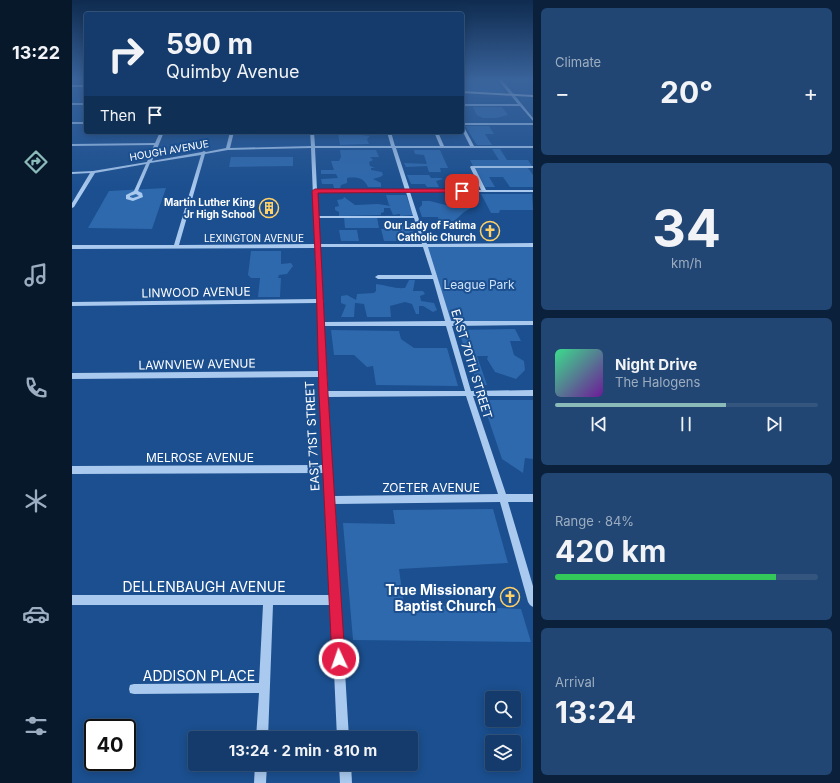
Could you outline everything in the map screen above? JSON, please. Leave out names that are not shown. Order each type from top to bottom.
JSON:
[{"type":"street","points":[[72,122],[84,123]]},
{"type":"street","points":[[464,126],[533,124]]},
{"type":"street","points":[[464,130],[473,147]]},
{"type":"street","points":[[136,192],[161,134]]},
{"type":"street","points":[[228,149],[232,134]]},
{"type":"street","name":"EAST 71ST STREET","points":[[312,134],[321,301],[324,394],[343,731]]},
{"type":"street","name":"EAST 70TH STREET","points":[[390,134],[435,277],[469,394],[503,498],[533,602]]},
{"type":"street","points":[[437,134],[443,147]]},
{"type":"street","points":[[72,145],[157,144]]},
{"type":"street","name":"HOUGH AVENUE","points":[[72,173],[93,172],[228,149],[313,147],[533,147]]},
{"type":"street","points":[[176,247],[204,152]]},
{"type":"street","points":[[484,191],[472,167],[533,167]]},
{"type":"street","points":[[72,207],[93,172]]},
{"type":"street","points":[[315,191],[533,191]]},
{"type":"street","points":[[316,217],[416,216]]},
{"type":"street","name":"LEXINGTON AVENUE","points":[[72,248],[533,245]]},
{"type":"street","points":[[378,277],[435,277]]},
{"type":"street","name":"LINWOOD AVENUE","points":[[72,304],[321,301]]},
{"type":"street","points":[[322,324],[533,323]]},
{"type":"street","name":"LAWNVIEW AVENUE","points":[[72,376],[323,374]]},
{"type":"street","points":[[324,394],[533,394]]},
{"type":"street","name":"MELROSE AVENUE","points":[[72,470],[328,469]]},
{"type":"street","name":"ZOETER AVENUE","points":[[330,500],[533,498]]},
{"type":"street","name":"DELLENBAUGH AVENUE","points":[[72,600],[336,600]]},
{"type":"street","points":[[262,731],[268,600]]},
{"type":"street","name":"ADDISON PLACE","points":[[134,689],[264,688]]},
{"type":"street","points":[[260,783],[261,771]]},
{"type":"street","points":[[345,771],[346,783]]},
{"type":"green space","points":[[480,117],[502,117],[496,118]]},
{"type":"green space","points":[[465,126],[489,126],[494,134],[485,134],[492,145],[477,145]]},
{"type":"green space","points":[[338,134],[361,134],[370,136],[367,139],[369,144],[340,145]]},
{"type":"green space","points":[[492,149],[500,149],[507,160],[528,160],[532,166],[473,166],[470,160],[499,160]]},
{"type":"green space","points":[[340,150],[376,150],[379,157],[370,157],[373,160],[369,162],[370,166],[375,168],[371,168],[371,170],[382,172],[383,175],[373,179],[381,183],[381,187],[368,187],[362,179],[359,178],[347,178],[347,183],[341,185],[340,188],[334,188],[333,184],[322,184],[321,179],[338,178],[336,174],[321,174],[321,170],[334,170],[331,161],[339,161],[341,157]]},
{"type":"green space","points":[[414,150],[440,150],[448,168],[440,168],[441,172],[429,172],[427,166],[406,167],[404,163],[427,164],[424,155],[415,154]]},
{"type":"green space","points":[[231,157],[293,157],[293,166],[229,167]]},
{"type":"green space","points":[[475,168],[528,168],[533,175],[533,187],[510,187],[503,177],[489,177],[495,187],[485,187]]},
{"type":"green space","points":[[407,175],[429,175],[431,178],[443,179],[436,181],[439,187],[427,187],[425,184],[411,184]]},
{"type":"green space","points":[[166,188],[152,229],[88,228],[109,191]]},
{"type":"green space","points":[[481,194],[532,194],[533,210],[500,210],[499,213],[491,213]]},
{"type":"green space","points":[[386,195],[406,195],[413,215],[393,215],[390,208],[384,208],[384,212],[381,213],[381,215],[339,216],[339,212],[335,210],[335,207],[339,206],[337,200],[343,199],[344,197],[355,205],[378,204],[391,206],[389,205]]},
{"type":"green space","points":[[422,201],[430,201],[453,207],[473,207],[464,212],[451,224],[439,225],[438,217],[422,217],[419,208],[422,205]]},
{"type":"green space","points":[[344,217],[377,217],[379,228],[345,228]]},
{"type":"green space","points":[[389,223],[411,223],[416,241],[384,241],[381,229],[390,229]]},
{"type":"green space","points":[[339,230],[357,230],[359,241],[341,241]]},
{"type":"green space","name":"League Park","points":[[424,245],[533,245],[533,323],[448,324]]},
{"type":"green space","points":[[251,251],[281,251],[281,264],[291,263],[293,266],[287,274],[279,275],[278,278],[281,278],[280,297],[258,297],[260,278],[251,278],[248,275]]},
{"type":"green space","points":[[409,280],[415,280],[413,291],[423,291],[425,294],[420,296],[421,301],[434,303],[437,310],[433,312],[423,306],[419,306],[419,314],[416,314],[412,304],[405,302],[390,306],[391,317],[367,317],[364,304],[355,303],[354,317],[341,317],[346,305],[341,303],[341,296],[347,295],[356,300],[357,294],[374,293],[376,291],[376,284],[405,288]]},
{"type":"green space","points":[[515,329],[521,341],[510,341],[514,355],[524,361],[525,370],[516,379],[495,372],[487,359],[488,356],[477,356],[487,385],[478,385],[458,330]]},
{"type":"green space","points":[[331,330],[399,331],[401,339],[414,348],[447,348],[458,386],[376,385],[373,366],[367,367],[354,355],[334,355]]},
{"type":"green space","points":[[482,400],[533,400],[533,459],[525,458],[523,473],[502,459]]},
{"type":"green space","points":[[493,509],[508,563],[399,569],[404,604],[521,609],[531,642],[353,640],[343,523],[395,524],[393,510]]},
{"type":"place","name":"Martin Luther King Jr High School","points":[[269,208]]},
{"type":"place","name":"Our Lady of Fatima Catholic Church","points":[[490,231]]},
{"type":"place","name":"True Missionary Baptist Church","points":[[510,597]]},
{"type":"route","points":[[339,659],[324,394],[320,274],[315,191],[462,191]]}]
